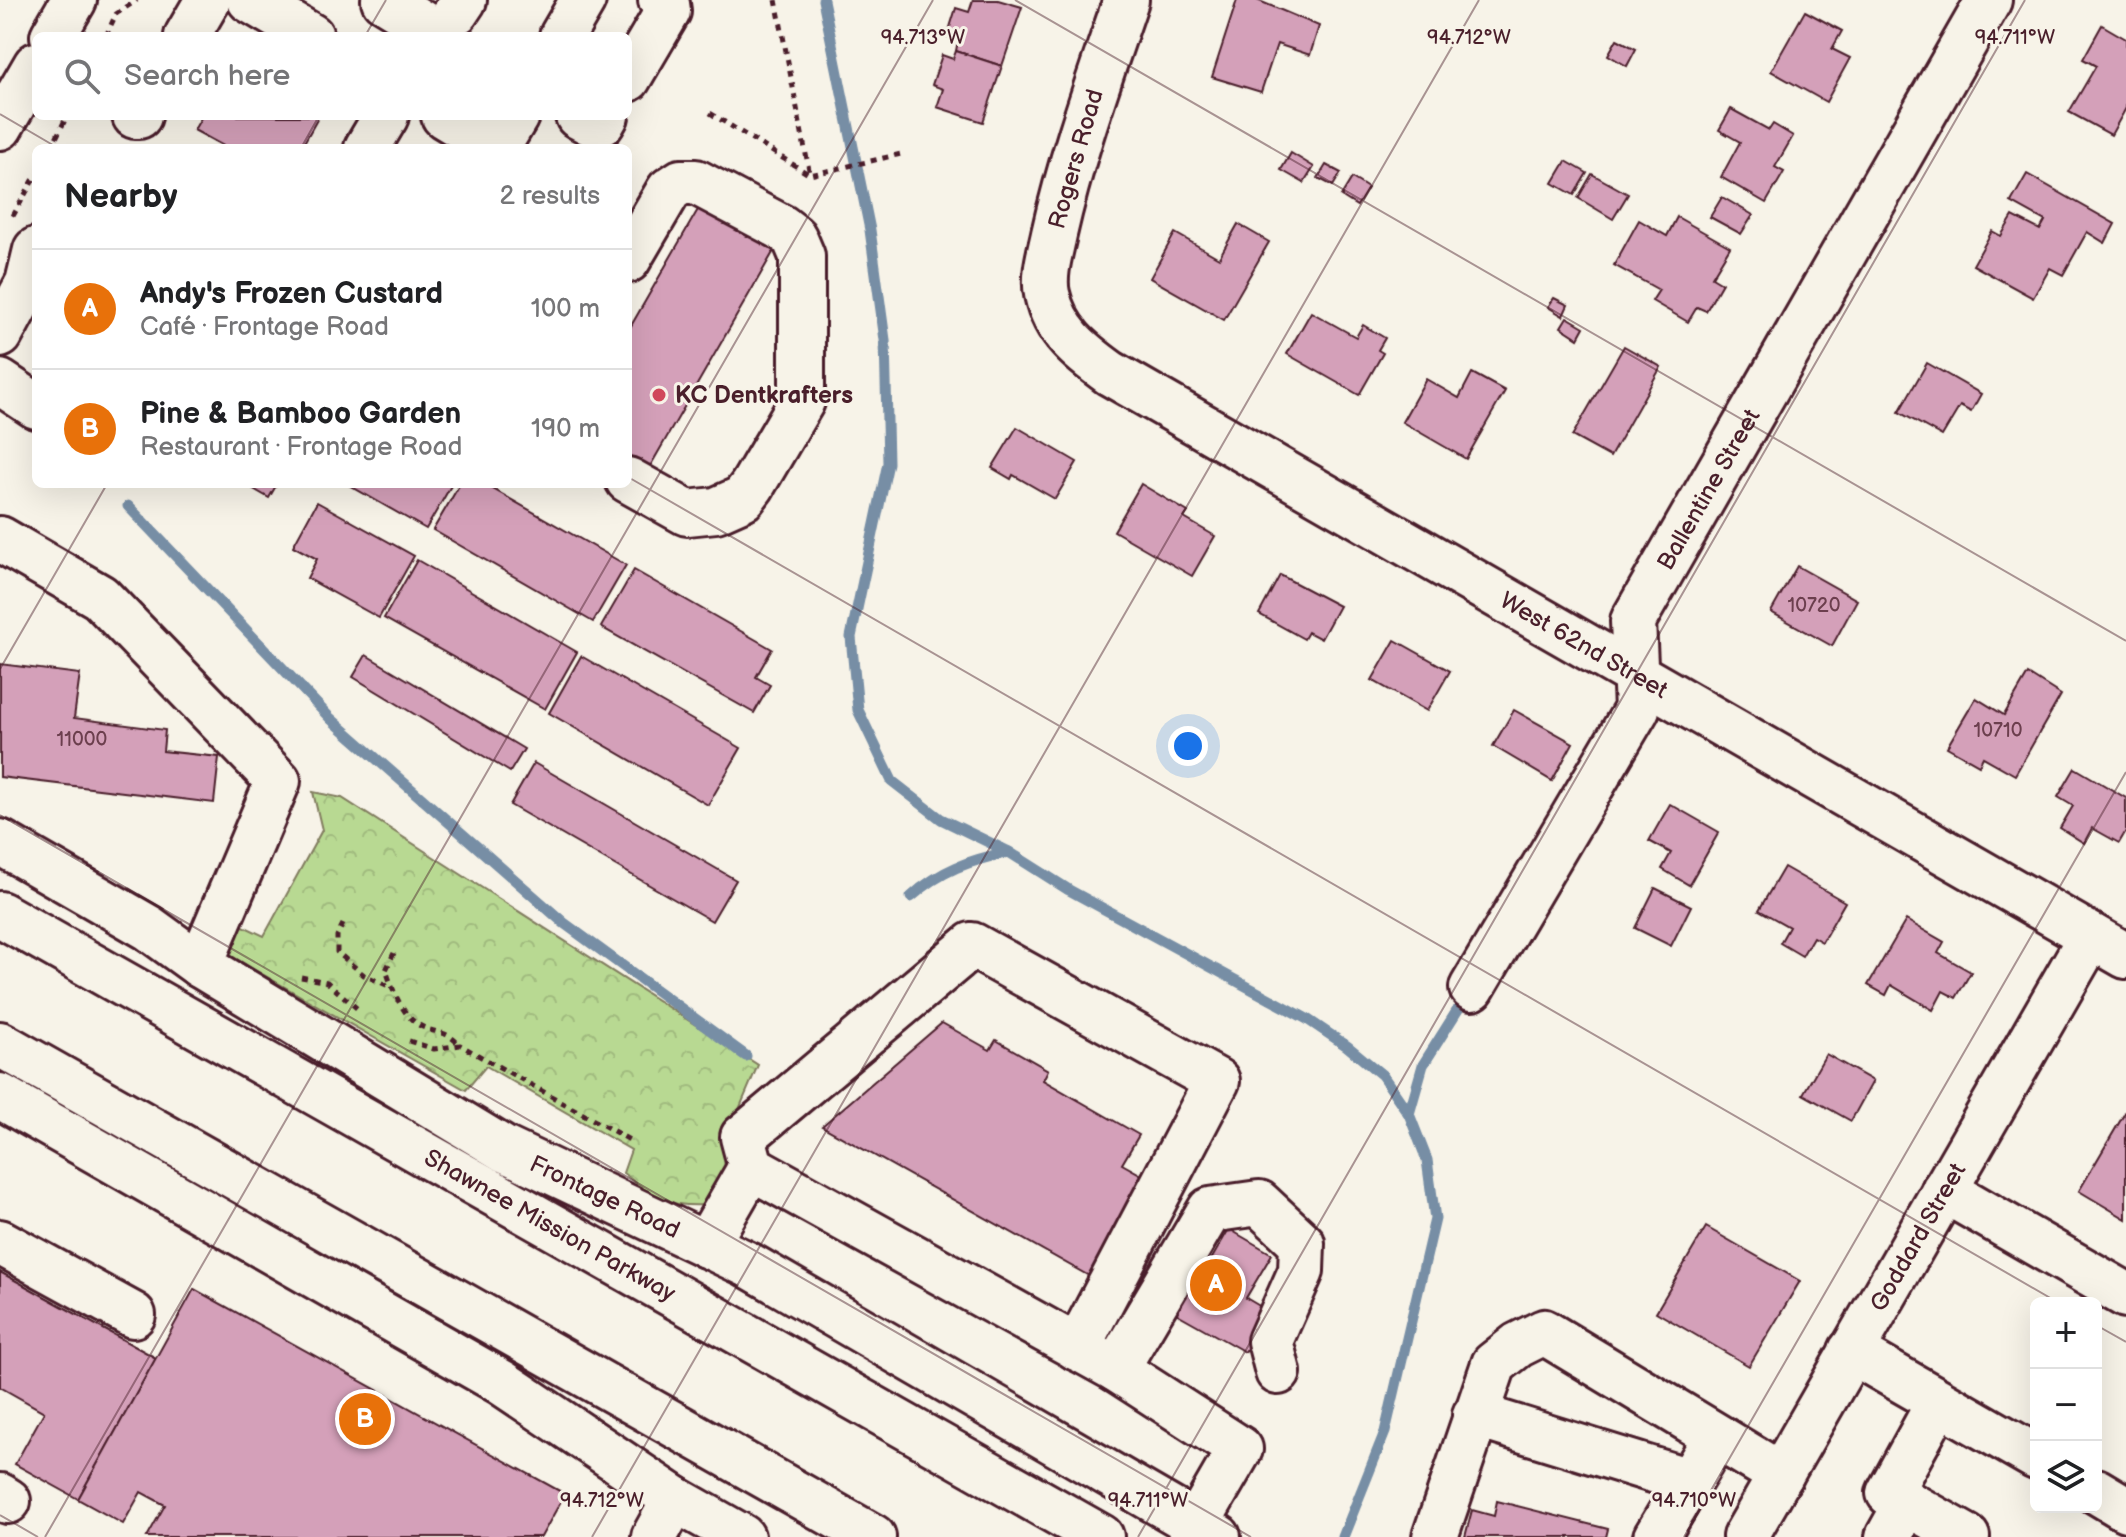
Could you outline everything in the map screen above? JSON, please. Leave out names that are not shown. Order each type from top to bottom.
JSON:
[{"type":"main road","points":[[55,32],[74,0]]},
{"type":"main road","points":[[189,32],[208,0]]},
{"type":"main road","points":[[384,0],[454,16]]},
{"type":"main road","points":[[564,32],[583,0]]},
{"type":"main road","points":[[632,72],[668,11],[667,4],[661,0]]},
{"type":"main road","name":"Rogers Road","points":[[1056,320],[1047,293],[1047,267],[1064,190],[1126,0]]},
{"type":"main road","name":"Ballentine Street","points":[[1472,988],[1637,709],[1633,621],[1989,0]]},
{"type":"main road","points":[[369,144],[384,120]]},
{"type":"main road","points":[[453,120],[498,139]]},
{"type":"main road","points":[[586,120],[595,125],[604,120]]},
{"type":"main road","points":[[632,482],[687,513],[716,510],[743,498],[802,401],[805,377],[802,256],[794,237],[696,182],[681,182],[669,190],[633,240]]},
{"type":"main road","points":[[0,334],[28,260]]},
{"type":"main road","name":"West 62nd Street","points":[[1056,320],[1073,346],[1110,373],[2108,946]]},
{"type":"main road","points":[[0,382],[32,403]]},
{"type":"main road","points":[[5,556],[100,597],[278,781],[200,965]]},
{"type":"main road","name":"Frontage Road","points":[[0,842],[149,928],[200,965],[504,1149],[789,1287],[1207,1531]]},
{"type":"main road","name":"Shawnee Mission Parkway","points":[[0,914],[1101,1537]]},
{"type":"main road","points":[[706,1245],[751,1167],[743,1137],[972,945],[1217,1081],[1077,1348]]},
{"type":"main road","name":"Goddard Street","points":[[1745,1537],[1944,1190],[2108,946]]},
{"type":"main road","points":[[0,1044],[873,1537]]},
{"type":"main road","points":[[1,1098],[501,1382],[675,1499],[742,1537]]},
{"type":"main road","points":[[751,1167],[1116,1369],[1240,1449],[1207,1531]]},
{"type":"main road","points":[[1944,1190],[2126,1295]]},
{"type":"main road","points":[[1116,1369],[1210,1210],[1259,1203],[1302,1243],[1301,1271],[1270,1341],[1278,1372]]},
{"type":"main road","points":[[0,1242],[133,1315]]},
{"type":"main road","points":[[1435,1537],[1494,1364],[1518,1345],[1544,1332],[1781,1475]]},
{"type":"main road","points":[[1851,1351],[2030,1454]]},
{"type":"main road","points":[[1939,1402],[1889,1493],[1898,1520],[1967,1537]]},
{"type":"main road","points":[[1475,1415],[1689,1481]]},
{"type":"main road","points":[[1656,1537],[1716,1436]]},
{"type":"main road","points":[[2102,1495],[2126,1509]]},
{"type":"main road","points":[[654,1537],[675,1499]]},
{"type":"path","points":[[108,32],[116,14],[137,0]]},
{"type":"path","points":[[776,0],[810,175]]},
{"type":"path","points":[[710,113],[810,175],[880,156],[901,154]]},
{"type":"path","points":[[53,144],[65,120]]},
{"type":"path","points":[[28,260],[32,218]]},
{"type":"path","points":[[343,924],[337,936],[337,952],[364,975],[392,987]]},
{"type":"path","points":[[394,953],[386,970],[392,987],[411,1018],[424,1028],[445,1031],[460,1045],[633,1142]]},
{"type":"path","points":[[290,974],[327,982],[365,1017]]},
{"type":"path","points":[[398,1037],[434,1049],[460,1045]]},
{"type":"green space","points":[[313,792],[342,798],[758,1065],[723,1147],[726,1177],[706,1205],[680,1204],[652,1195],[623,1173],[631,1150],[486,1066],[466,1090],[223,952],[231,920],[264,936],[322,830]]},
{"type":"building","points":[[973,0],[998,0],[1022,7],[1002,66],[956,51],[958,40],[947,37],[956,8],[969,12]]},
{"type":"building","points":[[1237,0],[1257,0],[1319,26],[1310,55],[1277,44],[1261,92],[1212,77]]},
{"type":"building","points":[[1805,11],[1842,31],[1832,49],[1850,58],[1826,102],[1771,71]]},
{"type":"building","points":[[2102,25],[2126,39],[2126,108],[2111,135],[2069,112],[2096,66],[2083,59]]},
{"type":"building","points":[[1617,39],[1636,49],[1627,66],[1608,55]]},
{"type":"building","points":[[956,51],[1002,66],[983,122],[937,107],[943,89],[932,85],[942,55],[953,59]]},
{"type":"building","points":[[1731,109],[1769,130],[1773,124],[1793,136],[1775,167],[1784,172],[1766,203],[1721,177],[1740,142],[1719,130]]},
{"type":"building","points":[[200,120],[317,120],[303,144],[220,144],[194,130]]},
{"type":"building","points":[[1291,153],[1314,167],[1304,183],[1281,170]]},
{"type":"building","points":[[1566,161],[1587,173],[1574,195],[1553,183]]},
{"type":"building","points":[[1326,165],[1341,173],[1333,186],[1318,178]]},
{"type":"building","points":[[1592,174],[1628,194],[1613,219],[1578,198]]},
{"type":"building","points":[[2027,174],[2115,224],[2105,243],[2087,232],[2063,275],[2050,268],[2033,298],[1973,265],[1992,231],[2001,236],[2013,216],[2040,230],[2045,221],[2011,202]]},
{"type":"building","points":[[1352,178],[1368,188],[1357,206],[1341,196]]},
{"type":"building","points":[[1722,197],[1753,215],[1741,234],[1710,217]]},
{"type":"building","name":"KC Dentkrafters","points":[[700,206],[775,249],[648,470],[632,461],[632,324]]},
{"type":"building","points":[[1677,217],[1730,247],[1712,277],[1722,283],[1706,311],[1697,307],[1688,322],[1652,301],[1659,290],[1614,265],[1639,220],[1667,236]]},
{"type":"building","points":[[1238,224],[1269,242],[1224,320],[1150,278],[1175,233],[1219,258]]},
{"type":"building","points":[[1554,298],[1568,305],[1563,316],[1548,307]]},
{"type":"building","points":[[1311,312],[1356,337],[1363,325],[1385,338],[1378,350],[1383,353],[1359,395],[1287,354]]},
{"type":"building","points":[[1567,317],[1584,327],[1578,338],[1561,327]]},
{"type":"building","points":[[1624,346],[1661,367],[1610,457],[1572,436]]},
{"type":"building","points":[[1927,363],[1981,394],[1971,412],[1960,406],[1942,436],[1899,412]]},
{"type":"building","points":[[1472,373],[1505,391],[1466,459],[1402,422],[1426,379],[1459,398]]},
{"type":"building","points":[[1017,427],[1077,462],[1055,499],[1013,475],[1011,479],[992,468]]},
{"type":"building","points":[[1141,484],[1188,512],[1184,518],[1215,536],[1192,576],[1114,531]]},
{"type":"building","points":[[252,488],[275,488],[269,498]]},
{"type":"building","points":[[354,488],[450,488],[426,529]]},
{"type":"building","points":[[458,488],[491,488],[626,565],[593,622],[433,530]]},
{"type":"building","points":[[317,502],[414,556],[379,618],[307,578],[317,559],[293,546]]},
{"type":"building","points":[[417,560],[577,652],[545,709],[384,618]]},
{"type":"building","points":[[1797,566],[1857,600],[1832,646],[1771,612]]},
{"type":"building","points":[[634,570],[772,649],[756,677],[770,685],[754,713],[601,627]]},
{"type":"building","points":[[1280,575],[1339,606],[1321,639],[1308,632],[1304,639],[1259,614]]},
{"type":"building","points":[[1395,640],[1450,671],[1427,711],[1372,680]]},
{"type":"building","points":[[366,655],[524,749],[510,772],[353,677]]},
{"type":"building","points":[[581,656],[741,748],[708,805],[549,713]]},
{"type":"building","points":[[0,664],[80,674],[74,718],[165,730],[163,751],[219,757],[214,803],[0,777]]},
{"type":"building","points":[[2028,674],[2061,695],[2015,775],[1983,757],[1979,765],[1947,747],[1976,698],[2004,715]]},
{"type":"building","points":[[1514,710],[1573,743],[1552,781],[1493,746]]},
{"type":"building","points":[[534,763],[736,880],[712,921],[510,805]]},
{"type":"building","points":[[2075,768],[2126,798],[2126,831],[2119,843],[2092,828],[2084,843],[2060,828],[2073,806],[2058,797]]},
{"type":"building","points":[[1670,804],[1719,832],[1689,885],[1662,869],[1671,853],[1649,841]]},
{"type":"building","points":[[1784,867],[1845,902],[1822,942],[1813,937],[1802,956],[1780,943],[1789,927],[1759,910]]},
{"type":"building","points":[[1655,888],[1691,906],[1671,946],[1635,928]]},
{"type":"building","points":[[1906,920],[1944,942],[1938,953],[1971,972],[1956,998],[1943,991],[1933,1010],[1891,985],[1886,995],[1868,985]]},
{"type":"building","points":[[942,1023],[990,1050],[996,1040],[1048,1070],[1043,1080],[1139,1135],[1122,1164],[1154,1182],[1098,1281],[822,1126]]},
{"type":"building","points":[[1826,1054],[1873,1081],[1851,1121],[1803,1094]]},
{"type":"building","points":[[2126,1111],[2126,1219],[2079,1191]]},
{"type":"building","points":[[1706,1227],[1800,1281],[1749,1366],[1656,1312]]},
{"type":"building","points":[[1229,1229],[1272,1254],[1246,1298],[1268,1311],[1245,1352],[1165,1307],[1190,1264],[1204,1272]]},
{"type":"building","points":[[0,1272],[156,1358],[78,1499],[15,1464],[44,1412],[0,1387]]},
{"type":"building","points":[[194,1289],[565,1494],[541,1537],[147,1537],[165,1505],[141,1492],[123,1524],[78,1499]]},
{"type":"building","points":[[1497,1501],[1608,1529],[1606,1537],[1465,1537],[1472,1510],[1494,1516]]},
{"type":"waterway","points":[[823,0],[870,230],[885,340],[888,463],[851,637],[858,710],[892,781],[941,819],[1009,852],[1069,890],[1307,1019],[1347,1046],[1382,1075],[1409,1114],[1427,1160],[1435,1219],[1385,1432],[1343,1537]]},
{"type":"waterway","points":[[128,506],[330,718],[564,923],[746,1056]]},
{"type":"waterway","points":[[911,897],[957,867],[1009,852]]},
{"type":"waterway","points":[[1409,1114],[1423,1065],[1467,995]]},
{"type":"place","name":"KC Dentkrafters","points":[[659,395]]},
{"type":"place","name":"Andy's Frozen Custard","points":[[1216,1285]]},
{"type":"place","name":"Pine & Bamboo Garden","points":[[365,1419]]}]
